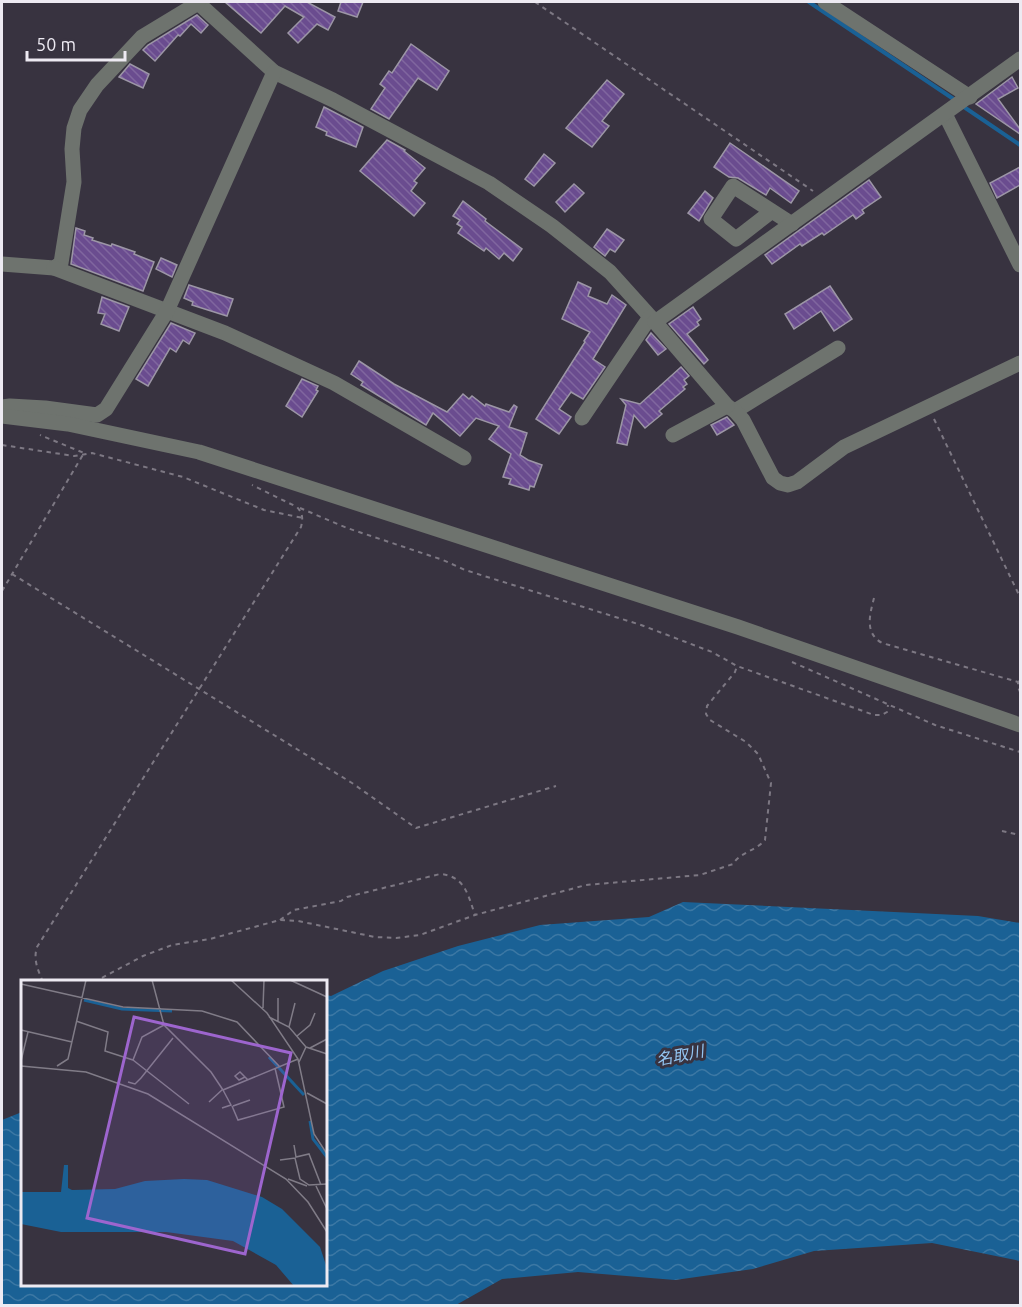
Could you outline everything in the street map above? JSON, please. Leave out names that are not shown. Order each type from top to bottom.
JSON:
[{"type":"street","points":[[54,268],[61,263],[74,182],[72,149],[74,128],[80,110],[97,85],[142,38],[198,2],[274,72],[333,100],[489,183],[552,226],[610,272],[743,420],[774,478],[780,483],[788,486],[797,482],[844,447],[1020,363]]},
{"type":"street","points":[[825,2],[958,105],[1020,265]]},
{"type":"street","points":[[582,418],[653,320],[826,200],[1020,59]]},
{"type":"street","points":[[2,407],[34,407],[97,415],[106,409],[167,311],[274,72]]},
{"type":"street","points":[[772,211],[792,224]]},
{"type":"street","points":[[2,264],[54,268],[225,333],[334,383],[464,458]]},
{"type":"street","points":[[673,435],[731,409],[838,348]]},
{"type":"street","points":[[2,416],[68,424],[199,452],[738,627],[1020,725]]},
{"type":"path","points":[[535,2],[826,200]]},
{"type":"path","points":[[927,406],[1020,597]]},
{"type":"path","points":[[32,432],[84,453]]},
{"type":"path","points":[[2,445],[74,456],[92,453],[183,477],[264,510],[303,518]]},
{"type":"path","points":[[2,591],[84,453]]},
{"type":"path","points":[[244,482],[346,528],[443,560],[465,570],[641,625],[712,652],[737,666],[874,715],[887,712],[888,705]]},
{"type":"path","points":[[43,980],[36,963],[37,947],[301,527],[302,512],[297,507]]},
{"type":"path","points":[[12,574],[352,783],[416,828],[556,786]]},
{"type":"path","points":[[874,598],[868,621],[876,639],[882,643],[1019,682],[1020,692]]},
{"type":"path","points":[[786,659],[935,724],[1020,752]]},
{"type":"path","points":[[96,980],[143,956],[172,945],[210,939],[280,920],[298,921],[375,937],[396,938],[420,935],[475,915],[592,884],[700,875],[733,864],[737,857],[765,840],[771,783],[758,754],[746,742],[710,720],[706,714],[706,706],[735,672],[737,666]]},
{"type":"path","points":[[1002,831],[1020,835]]},
{"type":"path","points":[[280,920],[294,910],[341,901],[347,897],[440,874],[449,875],[461,881],[466,888],[475,915]]},
{"type":"water","name":"名取川","points":[[683,902],[978,916],[1020,923],[1020,1261],[932,1243],[814,1251],[753,1269],[675,1280],[578,1272],[502,1279],[456,1305],[2,1305],[2,1120],[21,1112],[21,1286],[327,1286],[327,995],[331,996],[383,971],[458,946],[540,925],[649,917]]},
{"type":"building","points":[[225,2],[307,2],[335,17],[328,30],[317,24],[298,43],[288,33],[304,17],[285,6],[261,33]]},
{"type":"building","points":[[341,2],[363,2],[357,17],[338,11]]},
{"type":"building","points":[[197,15],[208,25],[201,33],[191,24],[155,61],[143,50],[148,45]]},
{"type":"building","points":[[411,44],[449,71],[437,90],[418,78],[389,119],[371,109],[385,88],[380,84],[389,71],[392,73]]},
{"type":"building","points":[[130,64],[149,74],[143,88],[119,77]]},
{"type":"building","points":[[1012,77],[1018,88],[998,99],[1020,129],[1020,134],[976,104]]},
{"type":"building","points":[[607,80],[624,94],[602,121],[609,126],[592,147],[566,128]]},
{"type":"building","points":[[324,107],[363,127],[356,147],[326,135],[327,132],[316,127]]},
{"type":"building","points":[[387,140],[405,150],[425,168],[414,181],[417,183],[411,191],[425,203],[414,216],[360,171]]},
{"type":"building","points":[[730,143],[799,191],[791,203],[770,188],[766,195],[714,167]]},
{"type":"building","points":[[544,154],[555,163],[534,186],[525,179]]},
{"type":"building","points":[[1020,167],[1020,185],[997,198],[990,183]]},
{"type":"building","points":[[869,180],[881,197],[862,210],[864,213],[856,219],[853,215],[824,235],[822,233],[802,246],[800,244],[772,264],[765,255]]},
{"type":"building","points":[[574,184],[584,193],[565,212],[556,202]]},
{"type":"building","points":[[705,191],[713,198],[699,221],[688,213]]},
{"type":"building","points":[[463,201],[522,249],[513,261],[504,253],[499,259],[486,248],[484,251],[458,233],[462,227],[457,224],[460,220],[453,216]]},
{"type":"building","points":[[76,228],[85,231],[84,235],[93,238],[92,240],[135,252],[134,254],[154,262],[143,291],[71,264]]},
{"type":"building","points":[[607,229],[624,240],[615,252],[610,249],[605,256],[594,247]]},
{"type":"building","points":[[161,258],[177,265],[172,277],[156,269]]},
{"type":"building","points":[[578,282],[591,288],[588,296],[607,304],[612,295],[626,305],[593,359],[605,367],[583,399],[571,392],[559,409],[571,417],[559,434],[536,419],[590,332],[562,319]]},
{"type":"building","points":[[189,285],[233,299],[227,316],[192,305],[193,302],[184,298]]},
{"type":"building","points":[[830,286],[852,319],[834,331],[821,311],[794,329],[785,314]]},
{"type":"building","points":[[102,297],[129,307],[119,331],[101,324],[105,314],[98,313]]},
{"type":"building","points":[[693,307],[701,319],[697,322],[699,325],[687,334],[708,360],[704,364],[669,324]]},
{"type":"building","points":[[171,323],[195,333],[189,344],[183,340],[176,352],[170,348],[148,386],[136,379]]},
{"type":"building","points":[[651,333],[666,349],[658,355],[646,340]]},
{"type":"building","points":[[359,361],[394,384],[447,412],[463,394],[469,399],[472,396],[485,406],[486,404],[509,412],[514,405],[517,407],[509,427],[527,433],[520,455],[542,465],[534,487],[530,486],[529,490],[509,484],[511,479],[503,477],[511,454],[489,439],[499,426],[476,418],[460,436],[433,413],[426,425],[361,385],[363,382],[351,374]]},
{"type":"building","points":[[681,367],[689,376],[684,380],[687,384],[683,387],[685,389],[659,411],[662,414],[645,428],[634,415],[627,445],[617,443],[626,405],[621,399],[640,404]]},
{"type":"building","points":[[302,379],[318,386],[316,390],[318,391],[302,417],[286,406]]},
{"type":"building","points":[[727,417],[734,425],[717,435],[711,425]]},
{"type":"waterway","points":[[809,2],[955,100]]},
{"type":"waterway","points":[[961,105],[1020,145]]}]
